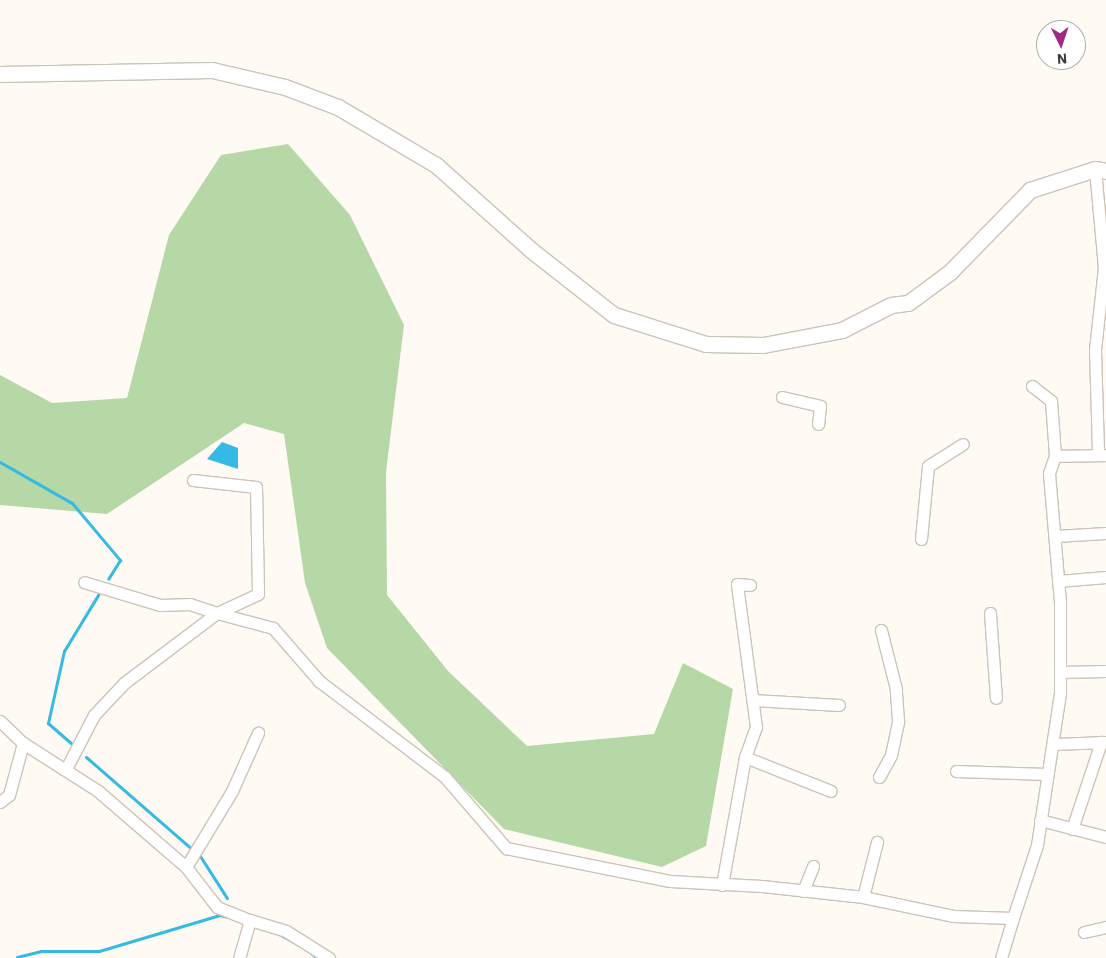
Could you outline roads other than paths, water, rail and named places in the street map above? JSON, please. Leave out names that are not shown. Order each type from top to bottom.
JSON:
[{"type":"main road","points":[[0,74],[212,70],[285,87],[338,107],[436,165],[531,250],[614,314],[706,344],[763,345],[832,332],[891,305],[908,303],[950,272],[1030,190],[1101,170]]},
{"type":"street","points":[[1055,456],[1102,455],[1095,350],[1104,267],[1101,170]]},
{"type":"street","points":[[1001,958],[1040,820],[1046,774],[1055,744],[1060,672],[1058,581],[1049,473],[1055,456],[1051,401],[1032,386]]},
{"type":"street","points":[[782,397],[820,406],[818,424]]},
{"type":"street","points":[[921,539],[928,466],[963,444]]},
{"type":"street","points":[[67,767],[94,715],[124,683],[217,613],[258,594],[256,487],[193,480]]},
{"type":"street","points":[[1055,536],[1106,532]]},
{"type":"street","points":[[1058,581],[1106,576]]},
{"type":"street","points":[[84,582],[160,605],[190,604],[273,628],[319,681],[445,777],[506,848],[606,872],[863,898],[953,916],[1013,918]]},
{"type":"street","points":[[722,885],[745,757],[756,727],[737,584],[750,585]]},
{"type":"street","points":[[990,613],[996,698]]},
{"type":"street","points":[[879,777],[891,755],[898,722],[896,689],[881,630]]},
{"type":"street","points":[[1060,672],[1106,670]]},
{"type":"street","points":[[753,700],[839,705]]},
{"type":"street","points":[[0,721],[23,743],[67,767],[186,867],[217,906],[250,920],[286,931],[330,958]]},
{"type":"street","points":[[186,867],[232,791],[258,733]]},
{"type":"street","points":[[1055,744],[1103,742],[1072,829]]},
{"type":"street","points":[[0,802],[9,795],[23,743]]},
{"type":"street","points":[[745,757],[831,791]]},
{"type":"street","points":[[956,771],[1046,774]]},
{"type":"street","points":[[1040,820],[1106,838]]},
{"type":"street","points":[[863,898],[877,842]]},
{"type":"street","points":[[803,891],[813,866]]},
{"type":"street","points":[[240,958],[250,920]]},
{"type":"street","points":[[1084,932],[1106,927]]},
{"type":"water","points":[[222,442],[238,448],[238,469],[207,459]]},
{"type":"waterway","points":[[0,462],[72,503],[120,560],[108,579]]},
{"type":"waterway","points":[[72,744],[48,723],[64,651],[98,595]]},
{"type":"waterway","points":[[86,757],[200,856],[227,898]]},
{"type":"waterway","points":[[17,957],[41,951],[99,951],[220,915],[227,917]]},
{"type":"waterway","points":[[277,933],[294,942]]},
{"type":"waterway","points":[[310,952],[317,958]]}]
